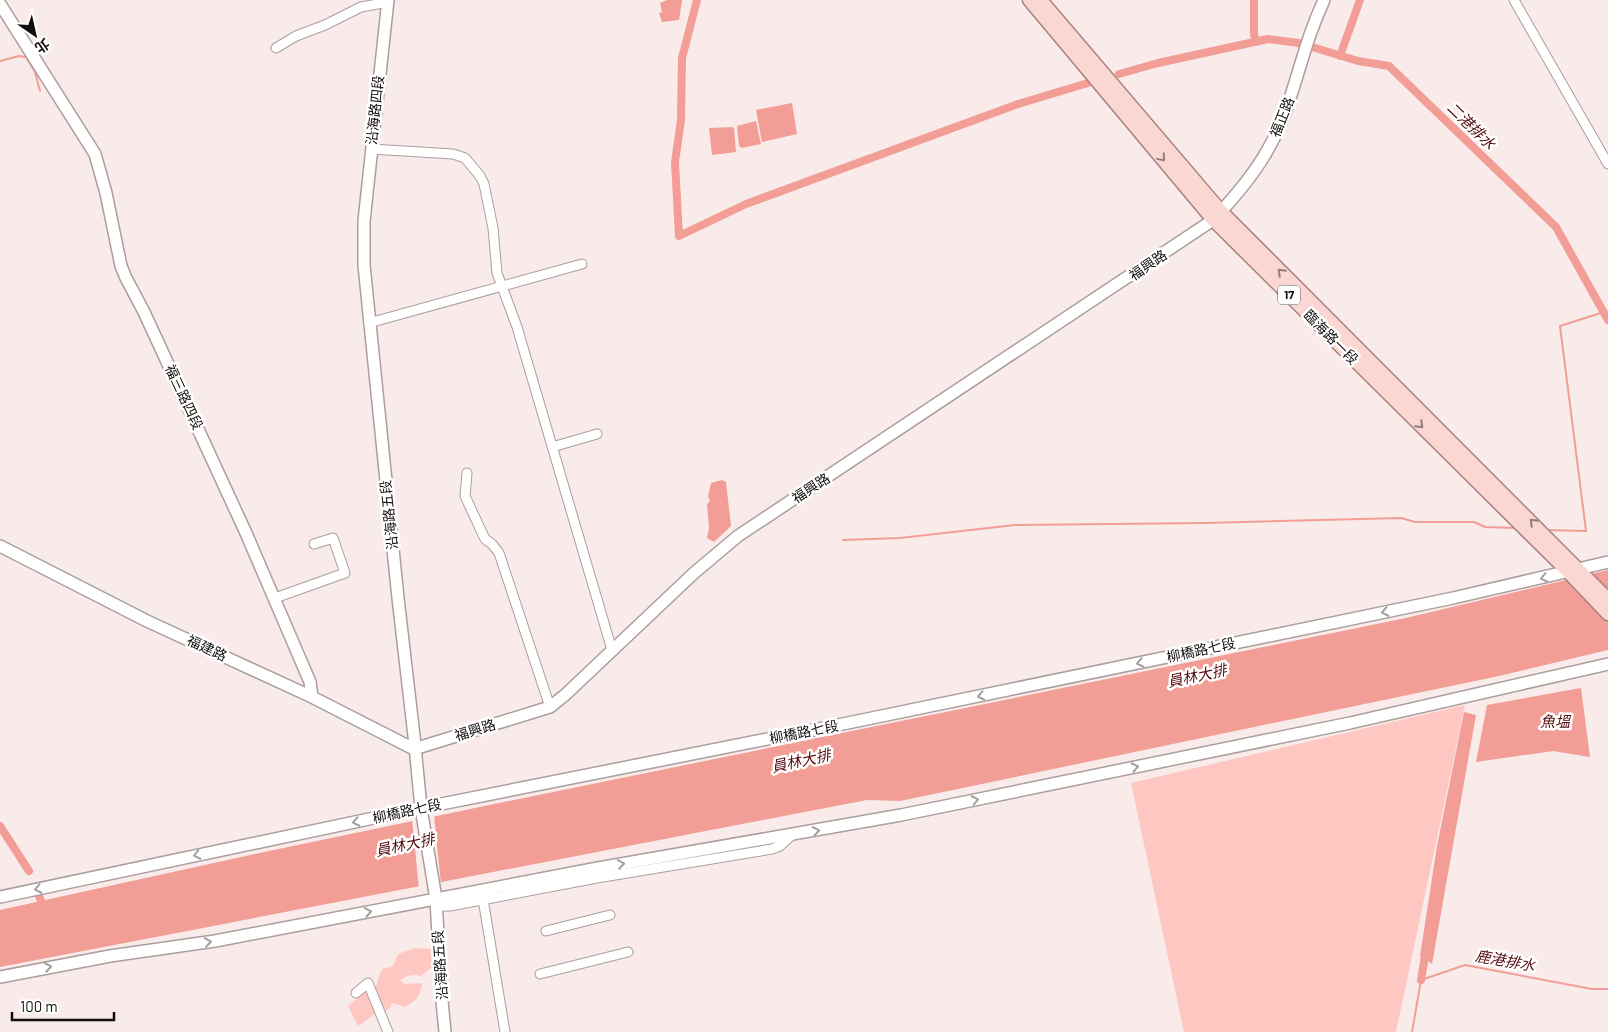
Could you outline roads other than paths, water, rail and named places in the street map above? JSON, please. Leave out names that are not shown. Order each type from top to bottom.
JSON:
[{"type":"main road","name":"臨海路一段","points":[[1028,0],[1217,216],[1576,573]]},
{"type":"main road","name":"臨海路一段","points":[[1040,0],[1217,216]]},
{"type":"main road","name":"17","points":[[1576,573],[1608,599]]},
{"type":"main road","name":"17","points":[[1576,573],[1608,614]]},
{"type":"street","name":"福正路","points":[[1217,216],[1253,173],[1268,150],[1280,126],[1308,41],[1324,0]]},
{"type":"street","points":[[1514,0],[1608,164]]},
{"type":"street","points":[[276,48],[296,36],[325,25],[361,6],[388,1]]},
{"type":"street","name":"沿海路四段","points":[[364,221],[388,1]]},
{"type":"street","name":"福三路四段","points":[[0,4],[95,154],[106,193],[121,266],[144,312],[275,598],[310,682],[312,697]]},
{"type":"street","points":[[371,149],[453,154],[465,158],[484,184],[493,228],[497,273],[517,328],[612,650]]},
{"type":"street","name":"福興路","points":[[414,749],[550,707],[694,573],[738,536],[1217,216]]},
{"type":"street","name":"沿海路五段","points":[[364,221],[364,265],[369,323],[414,749],[436,899],[440,990],[445,1032]]},
{"type":"street","points":[[369,323],[582,264]]},
{"type":"street","points":[[552,447],[597,434]]},
{"type":"street","points":[[467,473],[465,496],[485,539],[492,544],[499,554],[550,707]]},
{"type":"street","points":[[275,598],[345,573],[333,538],[314,544]]},
{"type":"street","name":"福建路","points":[[0,546],[146,621],[312,697],[414,749]]},
{"type":"street","name":"柳橋路七段","points":[[0,897],[422,813],[1576,573],[1608,562]]},
{"type":"street","points":[[0,977],[110,956],[215,941],[608,866],[901,815],[1350,723],[1608,664]]},
{"type":"street","points":[[436,899],[442,906],[450,906],[597,878],[772,850],[780,846],[792,835]]},
{"type":"street","points":[[483,899],[505,1032]]},
{"type":"street","points":[[546,931],[610,915]]},
{"type":"street","points":[[540,974],[628,952]]},
{"type":"street","points":[[356,994],[368,983],[388,1032]]},
{"type":"water","points":[[667,0],[682,0],[679,20],[662,22],[659,13],[662,12],[660,3]]},
{"type":"water","points":[[792,103],[797,134],[762,142],[756,110]]},
{"type":"water","points":[[756,121],[761,144],[742,148],[739,146],[737,126]]},
{"type":"water","points":[[709,128],[734,128],[736,152],[712,155]]},
{"type":"water","points":[[722,480],[726,482],[731,526],[714,542],[707,538],[709,528],[707,504],[710,501],[708,496],[711,483]]},
{"type":"water","name":"員林大排","points":[[1608,570],[1608,650],[1499,676],[900,801],[867,800],[0,967],[0,910],[499,803],[1406,618]]},
{"type":"water","name":"魚塭","points":[[1581,688],[1590,757],[1553,751],[1476,762],[1487,705]]},
{"type":"water","points":[[1464,712],[1476,715],[1432,964],[1420,956],[1437,846]]},
{"type":"waterway","points":[[697,0],[682,58],[681,120],[675,162],[679,236],[746,204],[1018,104],[1088,83]]},
{"type":"waterway","points":[[1254,0],[1254,34],[1256,42]]},
{"type":"waterway","points":[[1340,56],[1360,0]]},
{"type":"waterway","name":"二港排水","points":[[1119,74],[1158,63],[1268,39],[1299,43],[1358,61],[1389,66],[1556,227],[1608,320]]},
{"type":"waterway","points":[[0,61],[19,56],[26,57],[35,72],[40,91]]},
{"type":"waterway","points":[[1545,530],[1586,531],[1560,326],[1604,312]]},
{"type":"waterway","points":[[843,540],[900,538],[1015,525],[1401,518],[1415,522],[1474,522],[1485,527],[1516,528]]},
{"type":"waterway","points":[[0,826],[29,871]]},
{"type":"waterway","points":[[39,896],[45,911]]},
{"type":"waterway","points":[[1421,980],[1426,950]]},
{"type":"waterway","name":"鹿港排水","points":[[1412,1032],[1421,980],[1465,965],[1592,989],[1608,989]]}]
